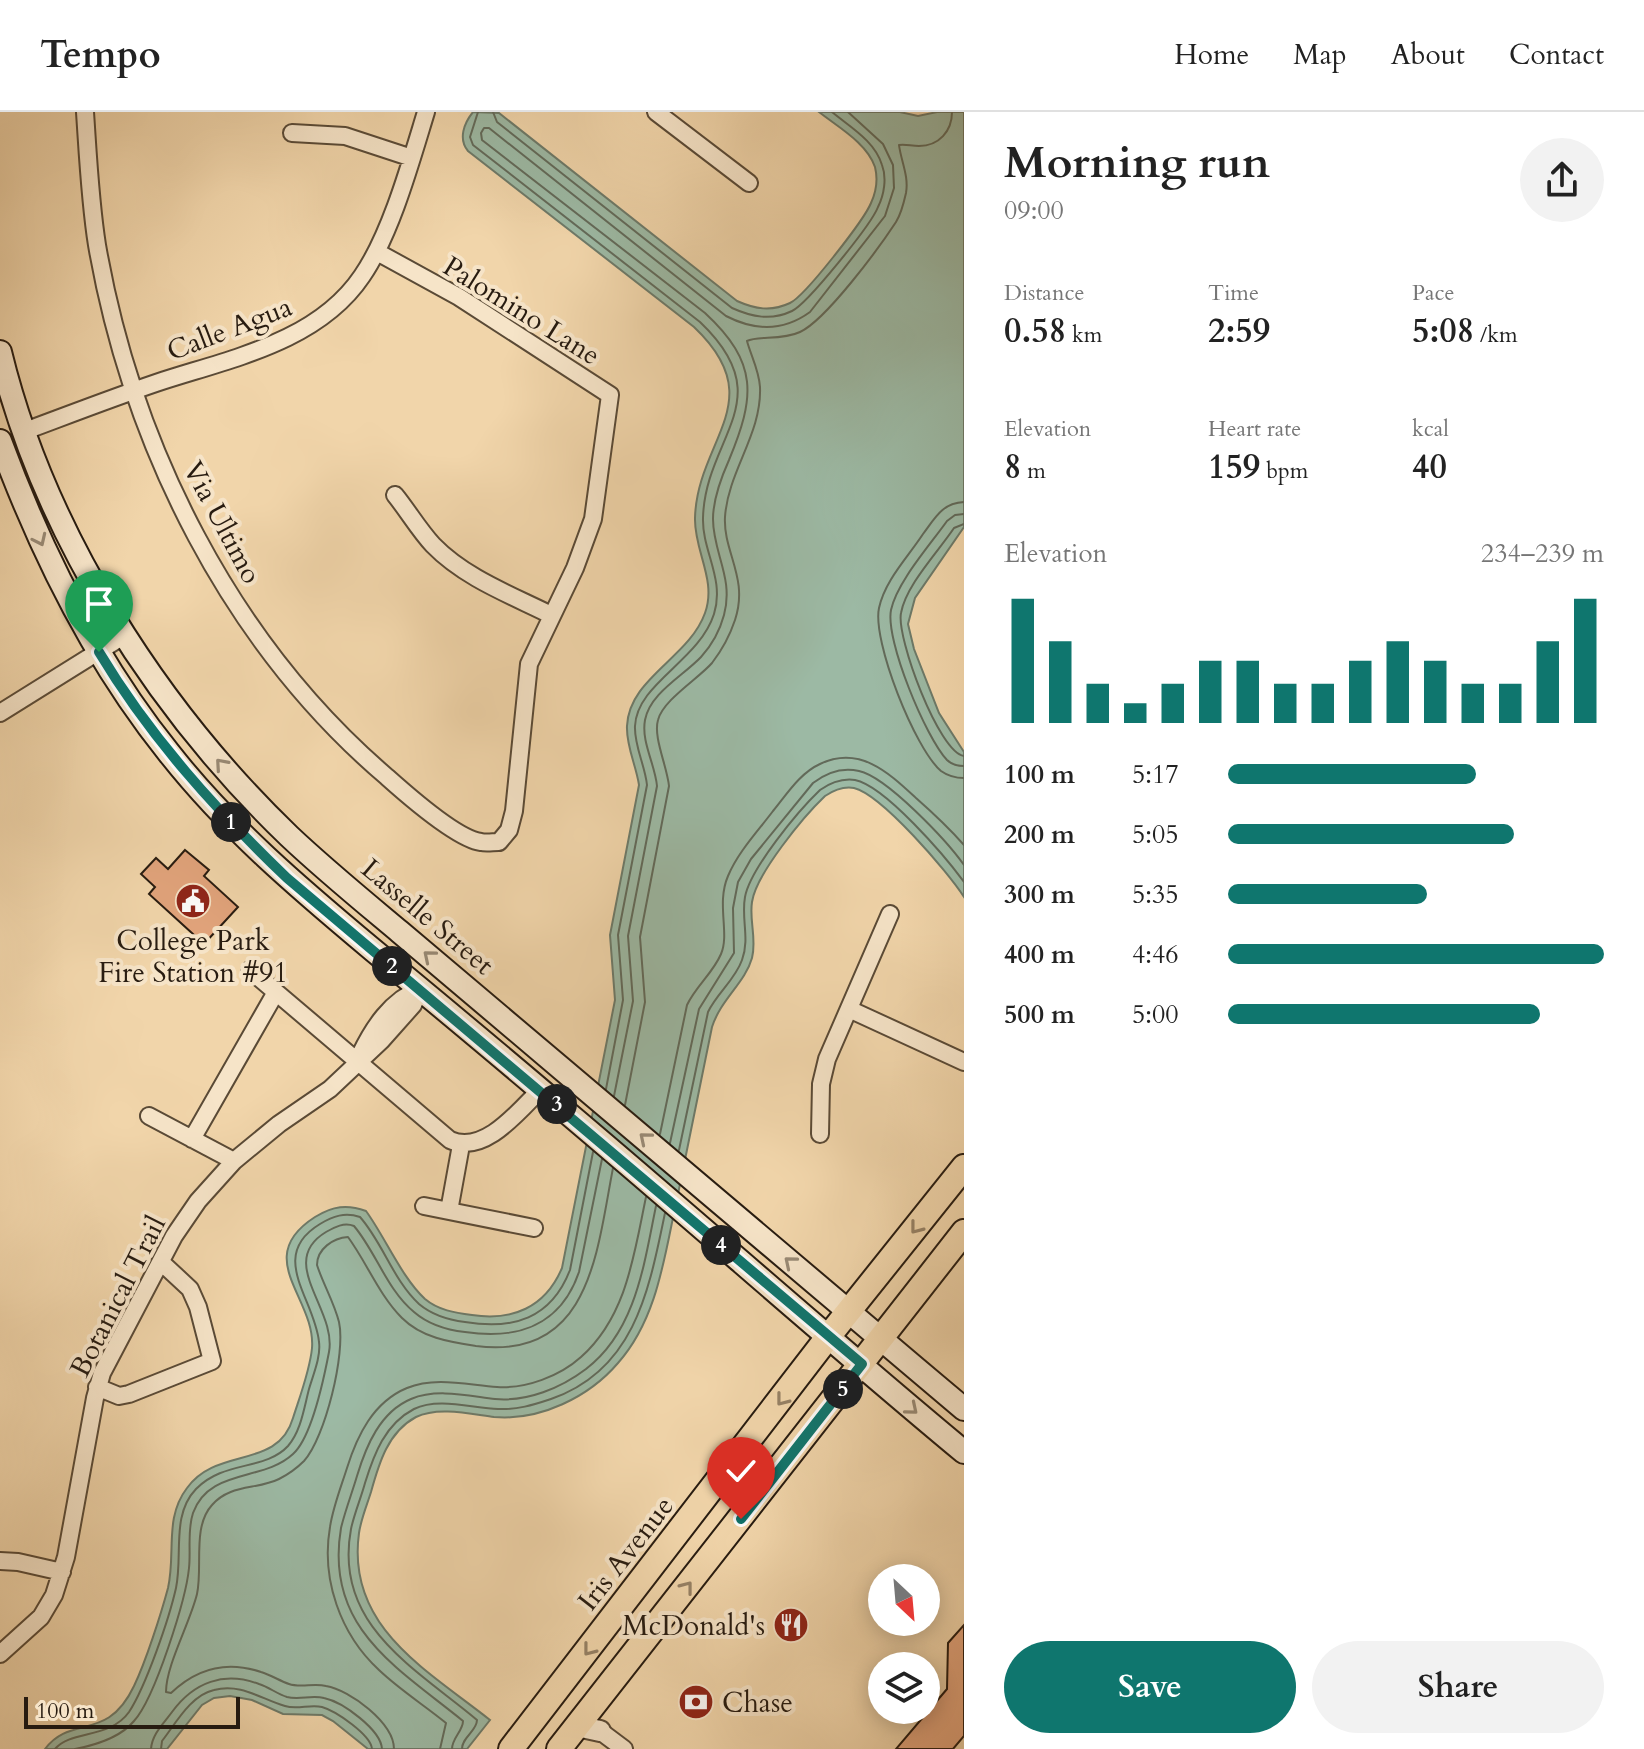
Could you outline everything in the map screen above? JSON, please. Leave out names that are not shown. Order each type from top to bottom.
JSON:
[{"type":"main road","name":"Lasselle Street","points":[[0,352],[25,431],[68,532],[125,635],[172,703],[217,760],[289,836],[964,1409]]},
{"type":"main road","points":[[0,403],[8,420],[25,431]]},
{"type":"main road","points":[[0,441],[41,543],[99,652],[167,752],[233,825],[287,878],[964,1452]]},
{"type":"main road","points":[[420,989],[430,983],[440,985],[539,1067],[550,1074],[574,1078]]},
{"type":"main road","name":"Iris Avenue","points":[[511,1749],[828,1337],[964,1167]]},
{"type":"main road","points":[[559,1749],[588,1724],[964,1232]]},
{"type":"main road","points":[[551,1698],[588,1724]]},
{"type":"street","name":"Via Ultimo","points":[[85,112],[97,243],[116,329],[158,454],[195,535],[217,574],[278,663],[369,762],[406,794],[462,834],[480,842],[499,842]]},
{"type":"street","name":"Calle Agua","points":[[25,431],[273,344],[297,333],[339,302],[361,278],[377,252],[426,112]]},
{"type":"street","points":[[656,112],[749,183]]},
{"type":"street","points":[[292,133],[345,136],[412,158]]},
{"type":"street","name":"Palomino Lane","points":[[377,252],[459,297],[610,395],[593,519],[575,568],[529,664],[514,811],[509,830],[499,842]]},
{"type":"street","points":[[395,495],[434,545],[453,563],[476,578],[551,615]]},
{"type":"street","points":[[0,713],[125,635]]},
{"type":"street","points":[[820,1134],[824,1072],[890,914]]},
{"type":"street","points":[[250,970],[450,1140],[461,1145],[482,1139],[500,1128],[540,1090]]},
{"type":"street","name":"Botanical Trail","points":[[0,1654],[41,1617],[54,1595],[62,1572],[97,1387],[110,1356],[184,1220],[234,1161],[279,1124],[330,1089],[381,1041],[413,1005],[420,989]]},
{"type":"street","points":[[192,1139],[276,992]]},
{"type":"street","points":[[851,1010],[964,1062]]},
{"type":"street","points":[[149,1116],[234,1161]]},
{"type":"street","points":[[449,1211],[461,1145]]},
{"type":"street","points":[[424,1206],[534,1228]]},
{"type":"street","points":[[97,1387],[119,1396],[129,1394],[212,1361],[190,1289],[161,1262]]},
{"type":"street","points":[[0,1561],[62,1572]]},
{"type":"street","points":[[588,1724],[624,1749]]},
{"type":"water","points":[[473,112],[499,113],[737,301],[757,308],[770,308],[790,303],[808,287],[858,225],[874,194],[875,167],[866,150],[819,112],[900,112],[918,116],[964,112],[964,527],[915,598],[908,624],[914,649],[939,713],[964,752],[964,897],[914,836],[881,804],[854,788],[835,790],[825,796],[782,846],[755,890],[751,909],[752,958],[712,1027],[664,1260],[652,1304],[632,1345],[593,1386],[546,1411],[511,1417],[455,1412],[425,1414],[406,1423],[386,1449],[359,1533],[358,1566],[365,1595],[378,1620],[417,1664],[490,1720],[467,1749],[368,1749],[322,1715],[283,1714],[252,1700],[230,1696],[214,1698],[202,1705],[167,1749],[45,1749],[66,1732],[101,1722],[112,1715],[134,1686],[168,1588],[175,1511],[187,1488],[214,1467],[274,1445],[285,1434],[293,1418],[312,1348],[311,1330],[287,1263],[288,1248],[297,1232],[315,1217],[334,1208],[353,1207],[366,1211],[409,1280],[425,1299],[441,1308],[466,1314],[501,1316],[526,1309],[546,1293],[562,1268],[615,1000],[610,935],[639,785],[628,741],[630,709],[648,681],[697,629],[705,613],[707,577],[695,518],[699,490],[729,399],[727,377],[717,353],[694,327],[468,151],[463,141],[463,131]]},
{"type":"building","name":"College Park Fire Station #91","points":[[185,850],[209,870],[204,876],[238,907],[204,944],[149,894],[155,887],[141,874],[156,858],[168,869]]},
{"type":"building","points":[[964,1625],[964,1736],[953,1749],[896,1749],[917,1724],[940,1724],[940,1697],[947,1689],[948,1643]]},
{"type":"place","name":"College Park Fire Station #91","points":[[193,901]]},
{"type":"place","name":"McDonald's","points":[[791,1625]]},
{"type":"place","name":"Chase","points":[[696,1702]]},
{"type":"route","points":[[99,652],[167,752],[233,825],[287,878],[862,1364],[741,1519]]}]
